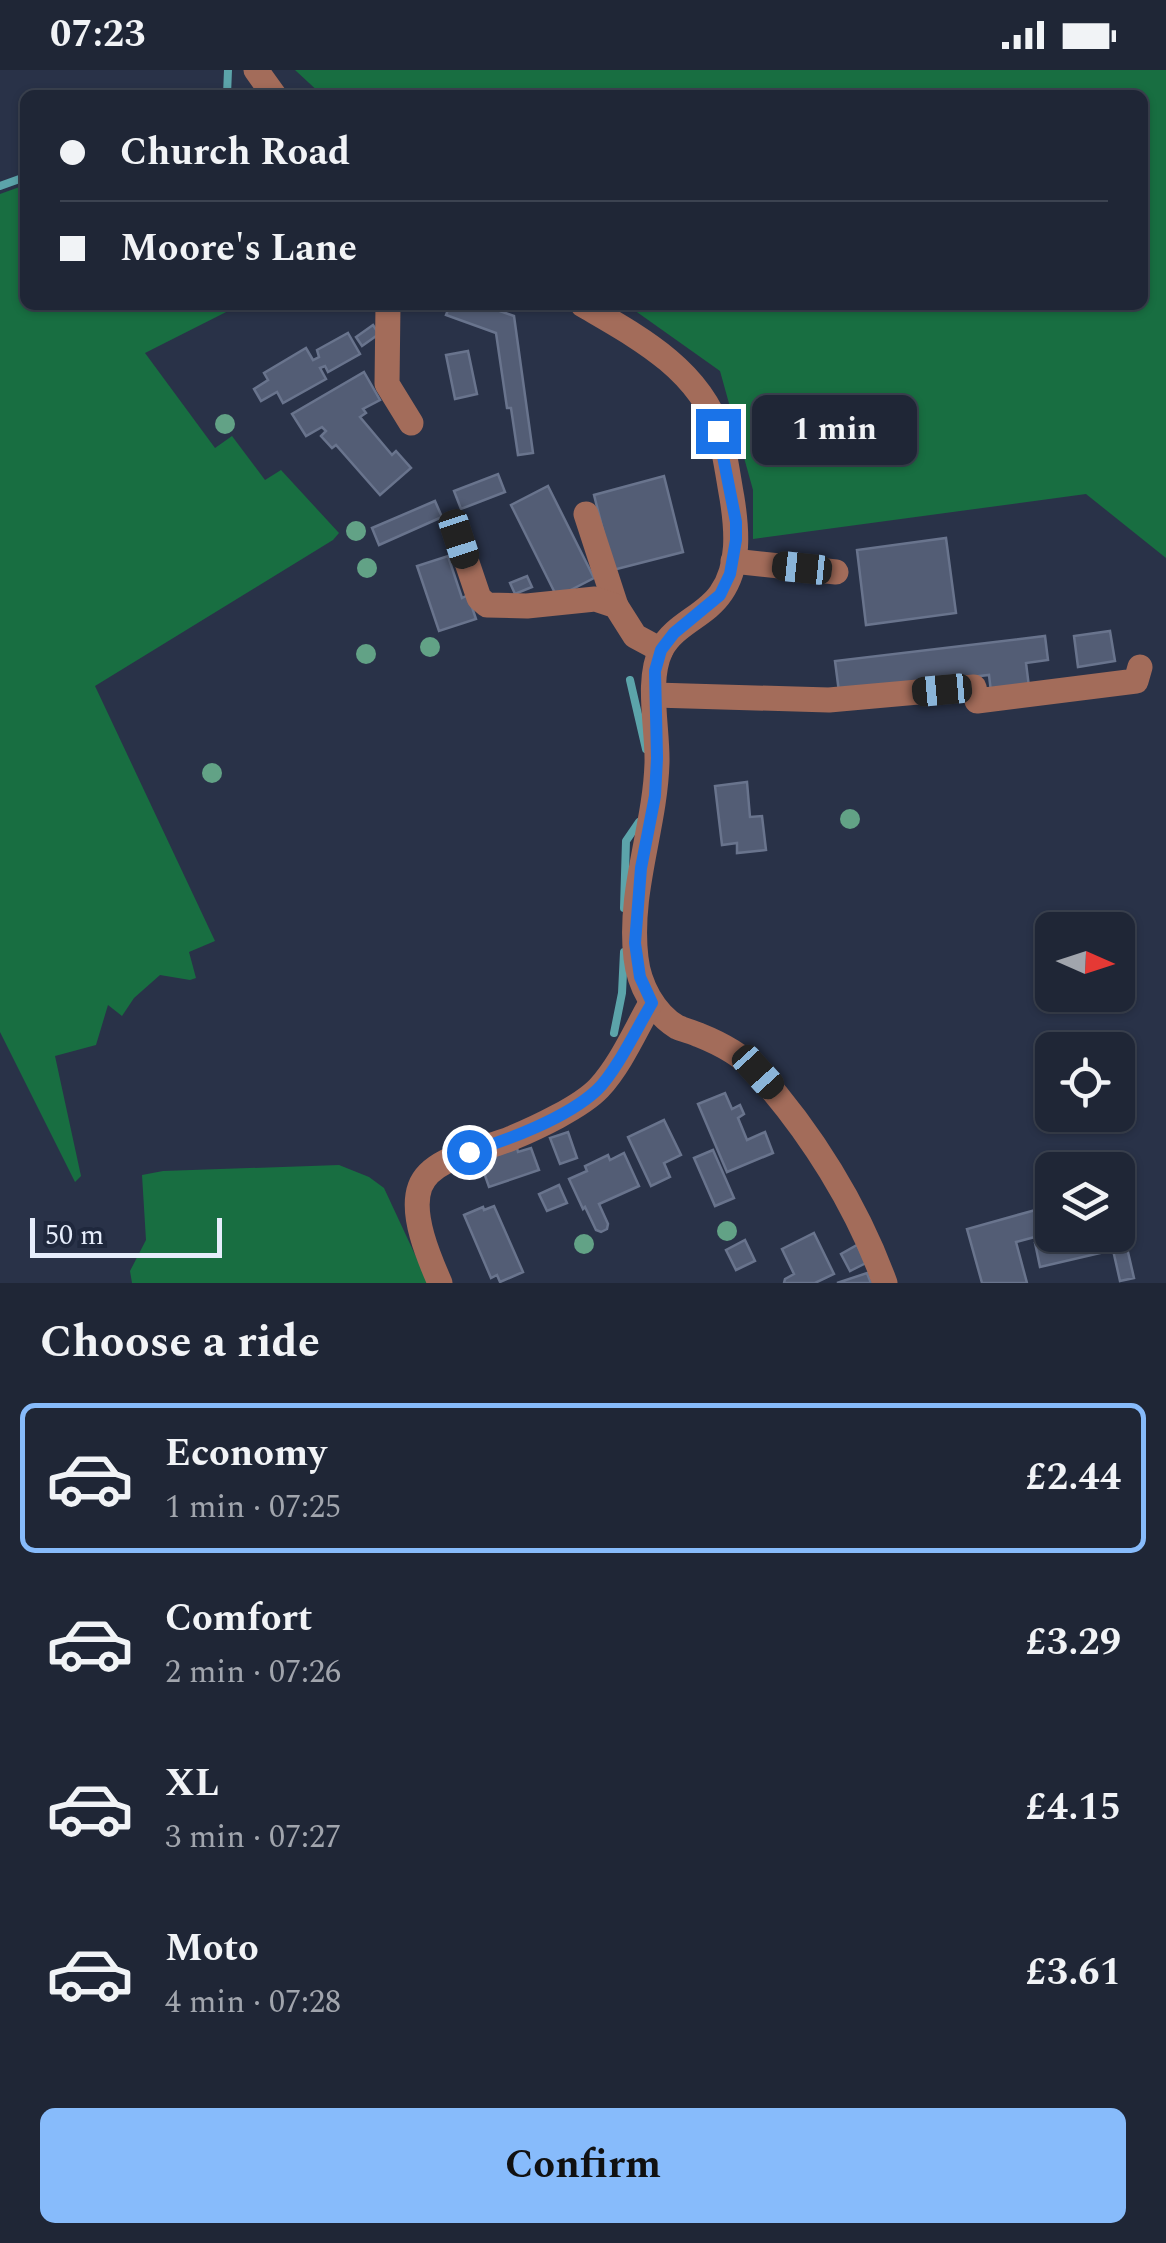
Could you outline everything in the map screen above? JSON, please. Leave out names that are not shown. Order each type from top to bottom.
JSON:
[{"type":"street","points":[[388,310],[387,384],[410,422]]},
{"type":"street","points":[[591,310],[650,346],[686,376],[704,400],[718,431],[736,522],[730,574],[720,595],[674,633],[661,650],[655,671],[655,796],[641,868],[635,943],[640,977],[652,1003],[678,1027],[723,1046],[751,1065],[786,1105],[840,1188],[885,1283]]},
{"type":"street","points":[[586,514],[616,606],[635,636],[661,650]]},
{"type":"street","points":[[459,539],[479,598],[487,605],[527,606],[595,599],[616,606]]},
{"type":"street","points":[[733,560],[836,572]]},
{"type":"street","points":[[655,694],[829,700],[974,687],[978,700],[1136,681],[1140,667]]},
{"type":"street","points":[[440,1283],[420,1225],[417,1202],[421,1184],[436,1166],[510,1139],[569,1109],[598,1089],[652,1003]]},
{"type":"green space","points":[[295,70],[1166,70],[1166,558],[1086,494],[753,539],[753,490],[720,371],[634,310],[1148,310],[1148,90],[317,90]]},
{"type":"green space","points":[[20,187],[20,310],[230,310],[145,353],[215,448],[232,436],[265,480],[281,470],[339,533],[95,686],[215,941],[189,952],[196,978],[160,975],[134,998],[122,1016],[108,1005],[96,1045],[55,1056],[81,1176],[75,1182],[0,1032],[0,194]]},
{"type":"green space","points":[[339,1165],[384,1188],[418,1261],[440,1283],[132,1283],[130,1271],[146,1240],[142,1175]]},
{"type":"building","points":[[448,310],[497,310],[514,316],[533,453],[518,455],[496,333],[446,315]]},
{"type":"building","points":[[373,325],[379,334],[362,346],[356,337]]},
{"type":"building","points":[[348,333],[360,354],[328,372],[325,366],[320,368],[326,379],[283,403],[277,392],[261,401],[254,389],[268,380],[264,373],[306,348],[313,360],[319,357],[317,350]]},
{"type":"building","points":[[468,351],[477,394],[455,399],[446,355]]},
{"type":"building","points":[[364,372],[380,400],[363,409],[366,413],[360,417],[392,455],[396,451],[411,468],[380,495],[336,445],[332,448],[321,436],[326,431],[322,427],[306,436],[292,414]]},
{"type":"building","points":[[498,474],[505,492],[461,509],[454,491]]},
{"type":"building","points":[[664,476],[683,552],[613,570],[594,495]]},
{"type":"building","points":[[548,486],[594,578],[557,597],[511,505]]},
{"type":"building","points":[[435,501],[442,517],[379,545],[372,528]]},
{"type":"building","points":[[946,538],[956,613],[866,625],[857,550]]},
{"type":"building","points":[[448,556],[462,598],[468,595],[476,619],[439,631],[417,566]]},
{"type":"building","points":[[527,576],[532,587],[515,594],[510,583]]},
{"type":"building","points":[[1110,631],[1115,661],[1078,667],[1074,636]]},
{"type":"building","points":[[1045,636],[1048,660],[1026,663],[1029,687],[991,692],[989,675],[839,692],[835,661]]},
{"type":"building","points":[[747,782],[750,817],[762,816],[766,850],[737,853],[737,843],[722,845],[715,786]]},
{"type":"building","points":[[725,1093],[732,1109],[740,1105],[744,1114],[738,1118],[747,1140],[765,1132],[773,1153],[727,1172],[698,1104]]},
{"type":"building","points":[[664,1120],[681,1155],[664,1163],[670,1177],[651,1186],[628,1137]]},
{"type":"building","points":[[568,1132],[577,1158],[560,1164],[550,1138]]},
{"type":"building","points":[[517,1148],[518,1152],[531,1148],[539,1170],[489,1187],[480,1161]]},
{"type":"building","points":[[713,1150],[734,1198],[715,1206],[694,1158]]},
{"type":"building","points":[[624,1153],[639,1186],[599,1204],[608,1224],[601,1232],[583,1209],[569,1179],[608,1155],[610,1160]]},
{"type":"building","points":[[559,1185],[567,1203],[547,1211],[539,1194]]},
{"type":"building","points":[[494,1206],[523,1272],[500,1282],[497,1275],[491,1278],[464,1215]]},
{"type":"building","points":[[1035,1210],[1035,1237],[1016,1242],[1027,1283],[982,1283],[967,1229]]},
{"type":"building","points":[[814,1233],[834,1274],[815,1283],[784,1283],[794,1274],[782,1249]]},
{"type":"building","points":[[745,1240],[755,1261],[736,1270],[726,1250]]},
{"type":"building","points":[[857,1245],[866,1263],[850,1271],[841,1254]]},
{"type":"building","points":[[1037,1252],[1104,1252],[1040,1267]]},
{"type":"building","points":[[1113,1252],[1128,1252],[1134,1278],[1120,1281]]},
{"type":"building","points":[[867,1273],[871,1283],[837,1283]]},
{"type":"waterway","points":[[227,90],[228,70]]},
{"type":"waterway","points":[[0,186],[20,179]]},
{"type":"waterway","points":[[630,680],[646,749]]},
{"type":"waterway","points":[[624,908],[626,841],[639,822]]},
{"type":"waterway","points":[[614,1033],[622,993],[624,952]]},
{"type":"route","points":[[469,1152],[546,1122],[598,1089],[652,1003],[640,977],[635,943],[641,868],[655,796],[655,671],[661,650],[674,633],[720,595],[730,574],[736,522],[718,431]]}]
